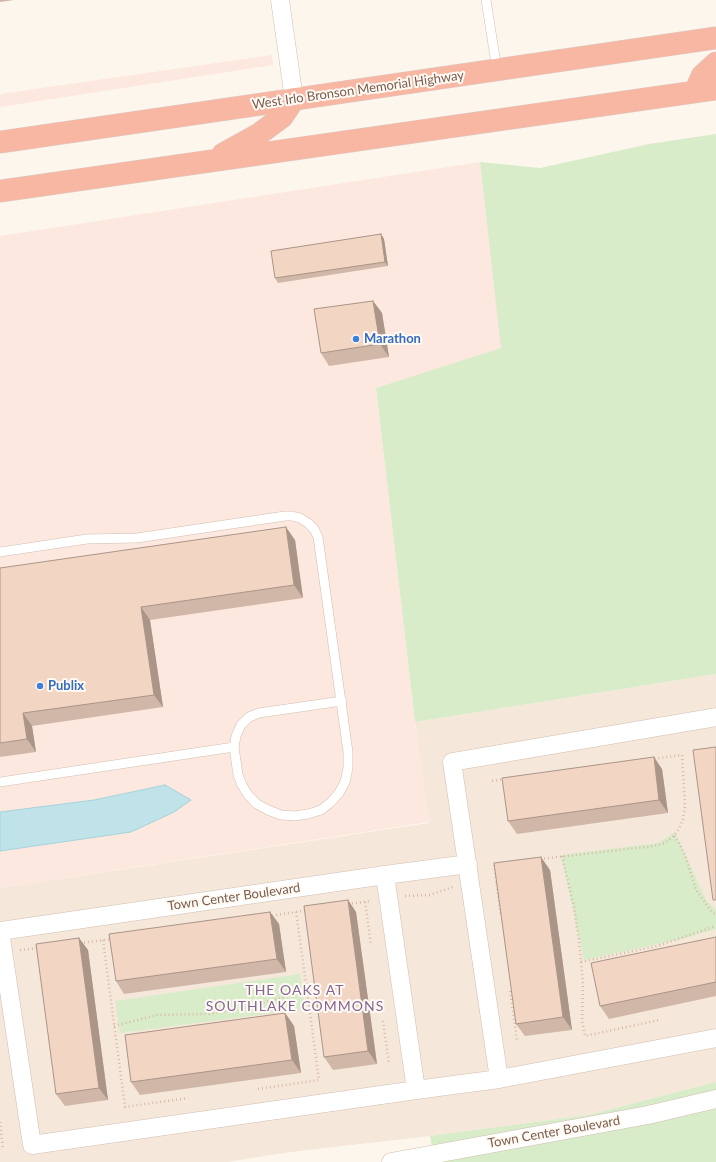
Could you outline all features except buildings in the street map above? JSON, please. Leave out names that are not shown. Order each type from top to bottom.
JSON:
[{"type":"highway","name":"West Irlo Bronson Memorial Highway","points":[[0,142],[716,38]]},
{"type":"highway","points":[[0,191],[706,90],[702,76],[716,63]]},
{"type":"highway","points":[[212,160],[259,134],[282,117],[294,99]]},
{"type":"street","points":[[280,0],[294,99]]},
{"type":"street","points":[[499,1079],[452,762],[716,717]]},
{"type":"street","name":"Town Center Boulevard","points":[[0,931],[468,864]]},
{"type":"street","points":[[385,875],[416,1090]]},
{"type":"street","points":[[0,931],[32,1145],[499,1079],[716,1038]]},
{"type":"street","name":"Town Center Boulevard","points":[[391,1162],[461,1156],[716,1099]]},
{"type":"lane","points":[[486,0],[497,70]]},
{"type":"lane","points":[[0,552],[87,539],[137,538],[285,516],[300,518],[314,529],[318,537],[342,701],[348,752],[348,768],[345,782],[339,793],[321,810],[294,816],[281,815],[257,804],[248,795],[238,775],[234,747],[236,736],[241,725],[249,717],[259,713],[342,701]]},
{"type":"lane","points":[[0,782],[234,747]]},
{"type":"path","points":[[539,859],[654,846],[665,843],[674,836],[683,819],[685,805],[682,755],[652,759]]},
{"type":"path","points":[[492,781],[506,779]]},
{"type":"path","points":[[674,836],[685,855],[696,890],[712,912],[716,915]]},
{"type":"path","points":[[562,856],[574,907],[583,984],[582,1022],[585,1036],[659,1020]]},
{"type":"path","points":[[501,863],[494,864],[501,916]]},
{"type":"path","points":[[365,902],[371,945]]},
{"type":"path","points":[[258,1089],[319,1080],[296,912],[265,916]]},
{"type":"path","points":[[581,962],[657,946],[716,926]]},
{"type":"path","points":[[80,943],[118,938]]},
{"type":"path","points":[[103,940],[125,1107],[188,1098]]},
{"type":"path","points":[[3,953],[40,948]]},
{"type":"path","points":[[114,1026],[157,1015],[208,1014],[235,1010],[307,991]]},
{"type":"path","points":[[510,991],[517,1040]]},
{"type":"path","points":[[383,1021],[388,1064]]},
{"type":"path","points":[[0,1122],[4,1150]]},
{"type":"shaded area","points":[[272,55],[273,65],[0,107],[0,94]]},
{"type":"shaded area","points":[[480,162],[502,348],[376,389],[415,722],[429,822],[0,888],[0,851],[131,832],[165,785],[94,800],[0,812],[0,236]]},
{"type":"shaded area","points":[[716,674],[716,1082],[588,1115],[430,1136],[291,1152],[227,1162],[0,1162],[0,888],[429,823],[415,722]]},
{"type":"green space","points":[[716,134],[716,674],[415,722],[376,388],[501,348],[480,162],[540,168],[649,144]]},
{"type":"green space","points":[[675,832],[706,900],[716,910],[716,929],[682,939],[584,960],[561,855],[658,843]]},
{"type":"green space","points":[[300,974],[305,1009],[120,1033],[115,1001]]},
{"type":"green space","points":[[716,1082],[716,1162],[435,1162],[430,1136],[588,1115]]},
{"type":"water","points":[[165,785],[191,800],[174,812],[131,832],[0,851],[0,812],[94,800]]},
{"type":"place","name":"Marathon","points":[[356,339]]},
{"type":"place","name":"Publix","points":[[40,686]]},
{"type":"district","name":"THE OAKS AT SOUTHLAKE COMMONS","points":[[295,998]]}]
